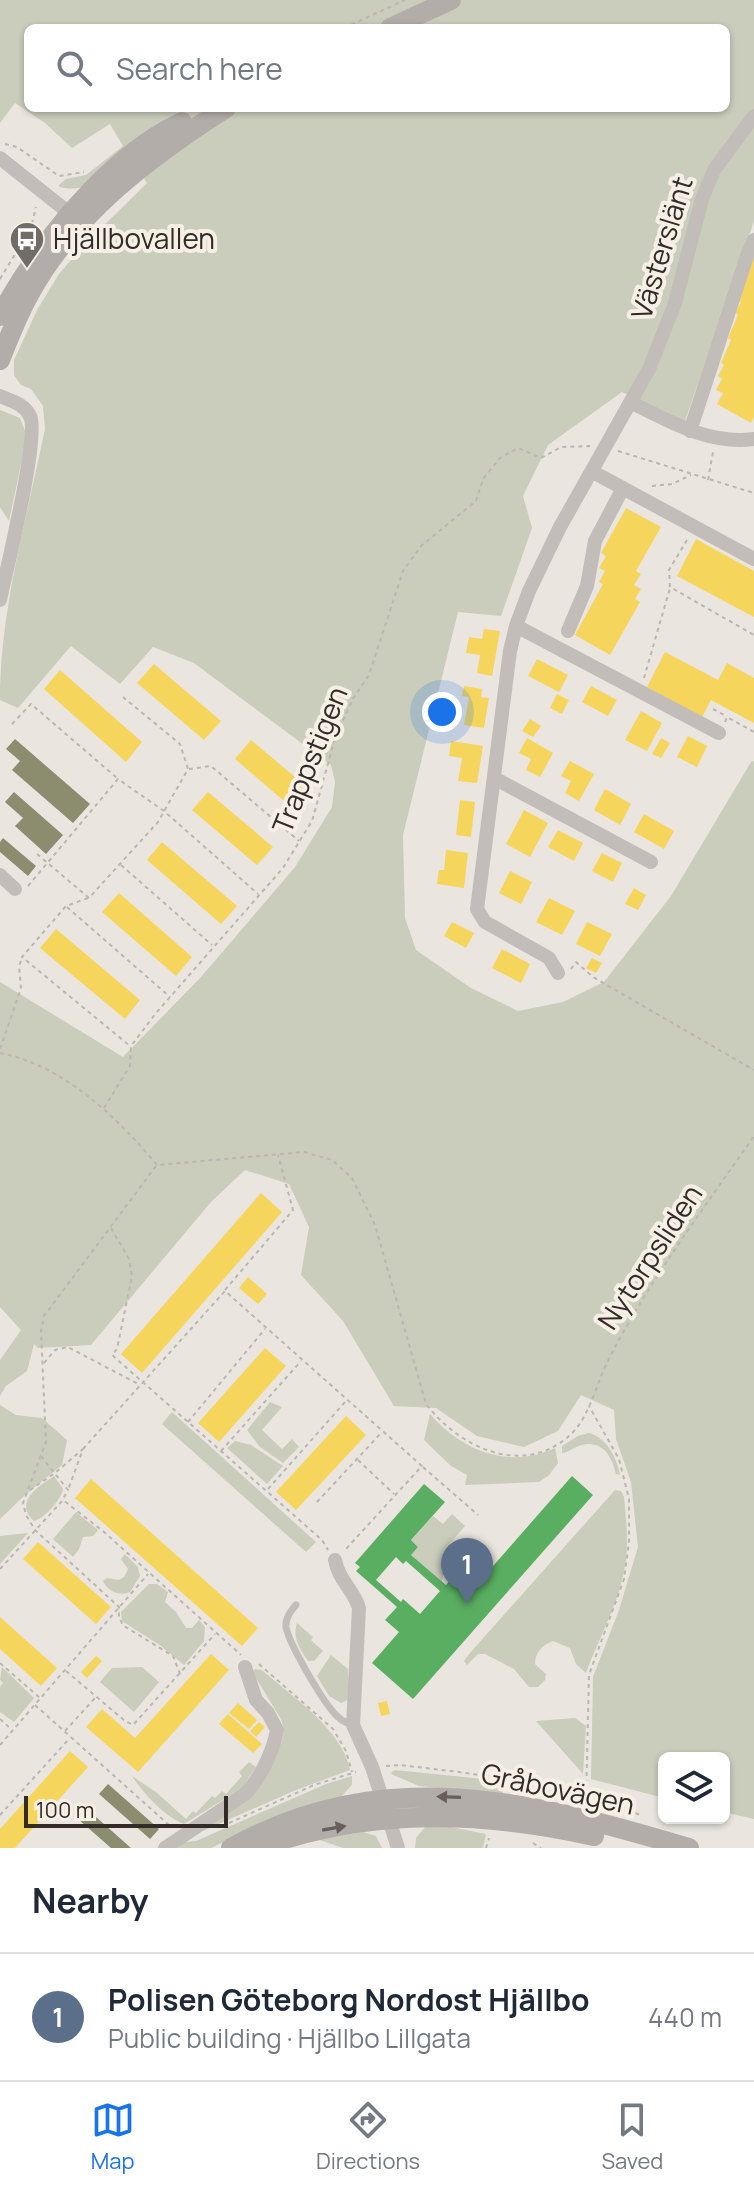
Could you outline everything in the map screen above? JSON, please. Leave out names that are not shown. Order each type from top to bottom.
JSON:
[{"type":"main road","points":[[399,24],[451,0]]},
{"type":"main road","points":[[0,316],[27,270],[131,154],[176,124],[202,112]]},
{"type":"main road","points":[[0,360],[31,292],[76,218],[167,147],[220,112]]},
{"type":"main road","name":"Gråbovägen","points":[[231,1848],[311,1814],[339,1806],[428,1796],[518,1804],[689,1848]]},
{"type":"main road","name":"Gråbovägen","points":[[259,1848],[294,1836],[389,1820],[447,1816],[553,1827],[639,1848]]},
{"type":"street","name":"Västerslänt","points":[[558,973],[549,958],[485,922],[477,909],[510,651],[529,591],[560,527],[649,369],[675,303],[708,185],[726,151],[754,116]]},
{"type":"street","points":[[0,158],[76,218]]},
{"type":"street","points":[[690,431],[754,240]]},
{"type":"street","points":[[0,396],[22,405],[34,426],[0,600]]},
{"type":"street","points":[[632,403],[690,431],[715,439],[730,442],[754,439]]},
{"type":"street","points":[[593,472],[754,559]]},
{"type":"street","points":[[568,631],[587,586],[595,541],[628,491]]},
{"type":"street","points":[[516,626],[719,733]]},
{"type":"street","points":[[494,778],[651,862]]},
{"type":"street","points":[[0,875],[15,889]]},
{"type":"street","points":[[335,1560],[338,1574],[357,1600],[359,1608],[353,1725],[372,1767],[398,1848]]},
{"type":"street","points":[[165,1848],[226,1809],[252,1787],[275,1740],[277,1730],[273,1721],[256,1700],[250,1663]]},
{"type":"lane","points":[[296,1605],[286,1628],[294,1648],[334,1714],[353,1725]]},
{"type":"path","points":[[353,24],[405,0]]},
{"type":"path","points":[[0,145],[17,147],[59,176],[84,172]]},
{"type":"path","points":[[0,279],[31,228],[36,207],[59,176]]},
{"type":"path","points":[[708,480],[715,439]]},
{"type":"path","name":"Trappstigen","points":[[104,1109],[130,1066],[131,1046],[301,842],[312,821],[336,735],[354,697],[369,675],[403,571],[421,546],[476,501],[483,479],[500,458],[518,448],[541,458],[561,447],[592,446]]},
{"type":"path","points":[[618,451],[754,493]]},
{"type":"path","points":[[628,491],[672,484],[692,475]]},
{"type":"path","points":[[639,690],[670,587],[669,570],[691,532]]},
{"type":"path","points":[[670,587],[754,635]]},
{"type":"path","points":[[123,697],[180,744],[188,769],[158,822],[89,898],[66,906],[22,957],[19,966],[21,988],[0,1051],[35,1062],[104,1109],[157,1165],[44,1316],[41,1331],[46,1442],[23,1503],[35,1530],[119,1607],[119,1618],[124,1626],[173,1656],[180,1674]]},
{"type":"path","points":[[12,724],[31,704],[118,779],[164,811],[259,894]]},
{"type":"path","points":[[713,709],[754,732]]},
{"type":"path","points":[[719,733],[727,717]]},
{"type":"path","points":[[188,769],[211,766],[301,842]]},
{"type":"path","points":[[15,889],[26,888],[118,779]]},
{"type":"path","points":[[37,854],[89,898]]},
{"type":"path","points":[[120,864],[214,946]]},
{"type":"path","points":[[66,906],[170,997]]},
{"type":"path","points":[[22,957],[131,1046]]},
{"type":"path","points":[[576,962],[593,977],[754,1070]]},
{"type":"path","name":"Nytorpsliden","points":[[157,1165],[304,1152],[332,1160],[352,1178],[375,1225],[426,1404],[439,1422],[478,1449],[499,1454],[537,1452],[571,1435],[589,1405],[607,1362],[672,1252],[754,1136]]},
{"type":"path","points":[[27,1492],[83,1449],[293,1210],[278,1155]]},
{"type":"path","points":[[111,1228],[129,1259],[132,1276],[120,1337],[112,1355],[322,1540],[335,1560],[422,1466]]},
{"type":"path","points":[[225,1291],[478,1515]]},
{"type":"path","points":[[188,1422],[266,1329]]},
{"type":"path","points":[[42,1364],[55,1350],[68,1347],[142,1384]]},
{"type":"path","points":[[221,1451],[302,1361]]},
{"type":"path","points":[[267,1491],[347,1400]]},
{"type":"path","points":[[586,1809],[589,1675],[624,1579],[629,1542],[629,1499],[619,1459],[589,1405]]},
{"type":"path","points":[[317,1502],[383,1431]]},
{"type":"path","points":[[0,1569],[63,1500],[83,1449]]},
{"type":"path","points":[[41,1456],[68,1490]]},
{"type":"path","points":[[357,1459],[395,1495]]},
{"type":"path","points":[[63,1500],[104,1532],[250,1663],[333,1729],[346,1751],[352,1773]]},
{"type":"path","points":[[0,1745],[149,1573]]},
{"type":"path","points":[[65,1670],[133,1725],[216,1633]]},
{"type":"path","points":[[0,1663],[41,1699]]},
{"type":"path","points":[[65,1732],[96,1697]]},
{"type":"path","points":[[35,1705],[181,1835]]},
{"type":"path","points":[[0,1719],[12,1730]]},
{"type":"path","points":[[0,1815],[70,1737]]},
{"type":"path","points":[[586,1791],[650,1819]]},
{"type":"path","points":[[486,1848],[491,1830]]},
{"type":"green space","points":[[0,0],[754,0],[754,221],[684,424],[622,392],[548,445],[523,496],[532,528],[501,616],[458,612],[403,835],[405,918],[416,950],[471,988],[518,1011],[563,1002],[604,982],[671,896],[754,761],[754,1819],[730,1813],[730,1752],[658,1752],[658,1796],[591,1779],[593,1677],[619,1610],[638,1547],[631,1482],[616,1439],[614,1410],[581,1395],[558,1431],[524,1447],[477,1436],[436,1408],[394,1406],[343,1321],[301,1275],[309,1227],[289,1184],[245,1170],[211,1202],[91,1345],[38,1348],[34,1344],[27,1371],[6,1386],[0,1396],[0,1360],[21,1330],[0,1307],[0,982],[123,1057],[201,977],[295,867],[332,807],[335,782],[331,765],[194,663],[153,647],[120,684],[71,646],[18,708],[0,700],[9,597],[45,429],[43,406],[31,389],[21,385],[14,375],[14,360],[37,310],[59,274],[147,183],[135,165],[87,186],[58,186],[66,179],[86,175],[123,146],[110,124],[72,148],[28,112],[730,112],[730,24],[24,24],[24,109],[15,103],[0,123]]},
{"type":"green space","points":[[0,410],[20,418],[27,436],[9,521],[0,507]]},
{"type":"green space","points":[[270,1402],[282,1407],[262,1430],[282,1449],[292,1439],[299,1447],[283,1463],[260,1447],[247,1430]]},
{"type":"green space","points":[[0,1405],[16,1415],[42,1418],[67,1440],[62,1465],[0,1519]]},
{"type":"green space","points":[[172,1412],[316,1542],[306,1552],[162,1424]]},
{"type":"green space","points":[[430,1414],[456,1438],[486,1453],[520,1457],[555,1448],[558,1463],[539,1482],[465,1485],[467,1475],[451,1466],[424,1440]]},
{"type":"green space","points":[[589,1433],[601,1439],[610,1450],[620,1475],[616,1474],[604,1450],[594,1444],[562,1453],[562,1446]]},
{"type":"green space","points":[[235,1441],[251,1445],[283,1466],[267,1484],[227,1448]]},
{"type":"green space","points":[[54,1476],[63,1489],[62,1493],[47,1512],[34,1521],[28,1514],[27,1501]]},
{"type":"green space","points":[[615,1490],[621,1491],[624,1497],[625,1566],[613,1607],[586,1673],[576,1664],[570,1648],[553,1641],[536,1656],[535,1664],[546,1674],[538,1687],[529,1687],[514,1669],[485,1654],[478,1654],[467,1665],[464,1661],[469,1654]]},
{"type":"green space","points":[[76,1512],[98,1530],[93,1536],[83,1537],[73,1557],[53,1539]]},
{"type":"green space","points":[[452,1514],[465,1526],[447,1547],[442,1582],[411,1555],[418,1547],[411,1540],[433,1516],[443,1524]]},
{"type":"green space","points":[[28,1533],[0,1564],[0,1536]]},
{"type":"green space","points":[[452,1552],[458,1552],[484,1576],[479,1582],[462,1567],[448,1583]]},
{"type":"green space","points":[[125,1554],[138,1567],[140,1576],[130,1592],[118,1593],[103,1581],[124,1577],[128,1569],[121,1559]]},
{"type":"green space","points":[[149,1584],[157,1584],[168,1592],[165,1602],[186,1628],[192,1628],[199,1620],[205,1627],[204,1641],[184,1665],[122,1621],[121,1612]]},
{"type":"green space","points":[[297,1623],[323,1651],[314,1661],[308,1661],[298,1643],[295,1634]]},
{"type":"green space","points":[[331,1655],[348,1669],[349,1695],[341,1703],[329,1696],[317,1676]]},
{"type":"green space","points":[[2,1667],[34,1698],[14,1722],[0,1712]]},
{"type":"green space","points":[[142,1667],[159,1682],[134,1712],[100,1682],[112,1668]]},
{"type":"green space","points":[[255,1669],[262,1670],[327,1728],[345,1755],[350,1770],[196,1834],[261,1782],[282,1741],[284,1730],[281,1719],[253,1673]]},
{"type":"green space","points":[[575,1718],[586,1726],[583,1774],[536,1721]]},
{"type":"green space","points":[[249,1762],[256,1767],[242,1788],[184,1824],[155,1804],[132,1776],[156,1792],[186,1819],[212,1796],[215,1798],[222,1791],[226,1794],[242,1776],[239,1772]]},
{"type":"green space","points":[[395,1770],[503,1781],[503,1794],[419,1786],[393,1775],[391,1773]]},
{"type":"green space","points":[[352,1776],[352,1785],[340,1798],[240,1834],[211,1848],[178,1848],[185,1842],[196,1841],[326,1784]]},
{"type":"green space","points":[[441,1825],[486,1834],[483,1848],[415,1848],[416,1838],[426,1826]]},
{"type":"green space","points":[[363,1832],[376,1836],[382,1848],[343,1848],[317,1839]]},
{"type":"building: Homes","points":[[754,257],[754,417],[751,423],[717,404],[723,393],[716,390],[722,379],[718,376],[724,365],[721,363],[731,340],[728,338],[738,315],[735,313],[741,302],[738,301]]},
{"type":"building: Homes","points":[[626,508],[661,527],[636,571],[641,574],[634,585],[641,589],[635,599],[640,602],[610,655],[575,635],[603,584],[599,582],[605,571],[599,568],[606,556],[601,553]]},
{"type":"building: Homes","points":[[696,539],[754,571],[754,617],[677,576]]},
{"type":"building: Homes","points":[[484,629],[500,631],[492,676],[477,673],[480,655],[466,653],[469,637],[482,639]]},
{"type":"building: Homes","points":[[665,652],[718,680],[727,663],[754,678],[754,723],[711,700],[702,717],[647,687]]},
{"type":"building: Homes","points":[[537,659],[568,675],[559,692],[528,676]]},
{"type":"building: Homes","points":[[154,664],[221,721],[204,740],[137,683]]},
{"type":"building: Homes","points":[[60,670],[142,742],[126,762],[44,689]]},
{"type":"building: Homes","points":[[464,686],[482,689],[481,697],[489,698],[484,728],[464,725],[469,697],[462,696]]},
{"type":"building: Homes","points":[[591,686],[617,700],[608,716],[582,702]]},
{"type":"building: Homes","points":[[557,694],[569,700],[562,714],[550,708]]},
{"type":"building: Homes","points":[[641,711],[662,723],[647,751],[625,740]]},
{"type":"building: Homes","points":[[530,719],[541,726],[533,737],[522,731]]},
{"type":"building: Homes","points":[[688,736],[707,746],[697,767],[677,757]]},
{"type":"building: Homes","points":[[527,738],[553,753],[540,777],[526,770],[531,759],[519,753]]},
{"type":"building: Homes","points":[[661,738],[670,743],[661,758],[652,754]]},
{"type":"building: Homes","points":[[251,740],[308,788],[291,807],[235,759]]},
{"type":"building: Homes","points":[[451,741],[483,746],[477,783],[458,781],[462,758],[449,756]]},
{"type":"building: Homes","points":[[570,761],[594,774],[579,801],[565,793],[571,781],[561,776]]},
{"type":"building: Homes","points":[[605,789],[631,804],[620,825],[594,810]]},
{"type":"building: Homes","points":[[208,792],[273,847],[257,865],[192,810]]},
{"type":"building: Homes","points":[[460,800],[475,802],[471,837],[456,835]]},
{"type":"building: Homes","points":[[524,810],[548,823],[530,857],[506,844]]},
{"type":"building: Homes","points":[[644,814],[674,831],[664,849],[634,832]]},
{"type":"building: Homes","points":[[558,830],[583,843],[574,861],[548,847]]},
{"type":"building: Homes","points":[[162,842],[237,906],[221,924],[147,860]]},
{"type":"building: Homes","points":[[446,850],[468,853],[464,888],[437,884],[439,870],[444,870]]},
{"type":"building: Homes","points":[[602,853],[622,863],[613,882],[592,871]]},
{"type":"building: Homes","points":[[510,871],[532,882],[521,904],[499,893]]},
{"type":"building: Homes","points":[[634,888],[646,895],[638,910],[625,904]]},
{"type":"building: Homes","points":[[119,893],[192,957],[176,976],[102,912]]},
{"type":"building: Homes","points":[[549,898],[575,911],[562,935],[536,922]]},
{"type":"building: Homes","points":[[452,922],[474,933],[466,948],[444,936]]},
{"type":"building: Homes","points":[[587,922],[612,934],[600,956],[576,944]]},
{"type":"building: Homes","points":[[56,929],[140,1000],[125,1019],[40,948]]},
{"type":"building: Homes","points":[[502,949],[530,964],[521,983],[492,968]]},
{"type":"building: Homes","points":[[592,958],[602,963],[596,973],[586,968]]},
{"type":"building: Homes","points":[[261,1193],[282,1212],[142,1373],[121,1354]]},
{"type":"building: Homes","points":[[248,1277],[267,1294],[258,1304],[239,1288]]},
{"type":"building: Homes","points":[[265,1348],[286,1366],[219,1442],[198,1423]]},
{"type":"building: Homes","points":[[346,1416],[366,1435],[296,1510],[276,1492]]},
{"type":"building: Homes","points":[[91,1479],[258,1628],[242,1646],[75,1498]]},
{"type":"building: Homes","points":[[38,1542],[111,1607],[96,1624],[23,1559]]},
{"type":"building: Homes","points":[[0,1617],[57,1668],[41,1686],[0,1649]]},
{"type":"building: Homes","points":[[211,1654],[229,1670],[138,1772],[86,1727],[102,1709],[135,1738]]},
{"type":"building: Homes","points":[[96,1656],[102,1661],[87,1678],[81,1672]]},
{"type":"building: Homes","points":[[387,1701],[390,1714],[381,1716],[378,1703]]},
{"type":"building: Homes","points":[[238,1703],[257,1720],[249,1729],[229,1713]]},
{"type":"building: Homes","points":[[228,1714],[262,1744],[253,1753],[219,1724]]},
{"type":"building: Homes","points":[[259,1722],[265,1727],[256,1737],[250,1731]]},
{"type":"building: Homes","points":[[70,1751],[88,1767],[15,1848],[0,1848],[0,1829]]},
{"type":"building: Public","points":[[572,1476],[593,1495],[413,1699],[372,1663],[399,1632],[385,1620],[397,1607],[356,1571],[360,1567],[355,1563],[424,1484],[445,1502],[411,1540],[418,1547],[411,1555],[446,1585],[462,1567],[479,1582]],"holes":[[[396,1557],[403,1564],[406,1561],[440,1591],[420,1614],[376,1580]]]},
{"type":"building: Industry","points":[[15,739],[90,804],[73,823],[12,770],[20,761],[6,749]]},
{"type":"building: Industry","points":[[14,792],[63,835],[46,854],[15,826],[23,818],[5,802]]},
{"type":"building: Industry","points":[[3,838],[36,866],[28,876],[0,852]]},
{"type":"building: Industry","points":[[108,1784],[159,1829],[150,1839],[99,1794]]},
{"type":"building: Industry","points":[[87,1809],[131,1848],[111,1848],[78,1819]]},
{"type":"place","name":"Hjällbovallen","points":[[27,270]]},
{"type":"place","name":"Polisen Göteborg Nordost Hjällbo","points":[[467,1604]]}]
